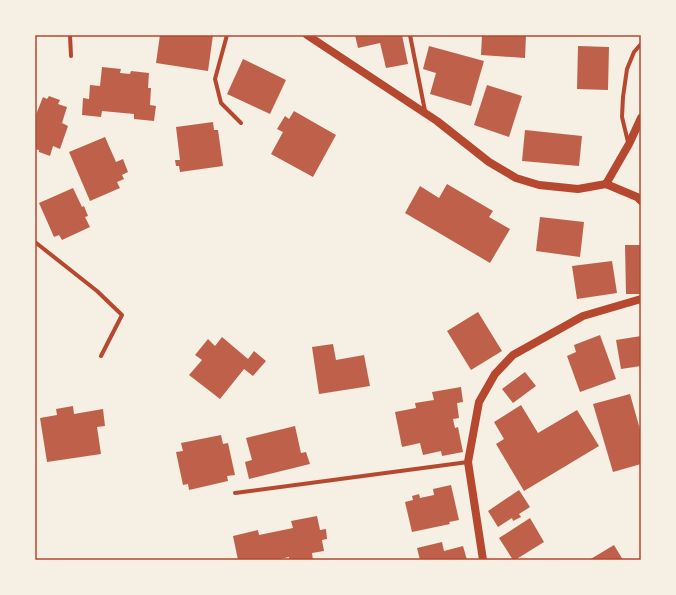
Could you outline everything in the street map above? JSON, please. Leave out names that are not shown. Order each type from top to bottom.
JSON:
[{"type":"main road","points":[[307,35],[437,121],[489,162],[516,178],[539,185],[578,189],[606,184],[637,197],[641,201]]},
{"type":"main road","points":[[606,184],[629,144],[641,118]]},
{"type":"main road","points":[[483,560],[468,462],[479,402],[495,374],[513,355],[583,316],[641,298]]},
{"type":"street","points":[[70,35],[71,56]]},
{"type":"street","points":[[227,35],[215,80],[221,103],[241,124]]},
{"type":"street","points":[[410,35],[425,114]]},
{"type":"street","points":[[629,144],[622,117],[623,97],[627,69],[634,52],[641,44]]},
{"type":"street","points":[[35,242],[97,291],[122,314],[101,356]]},
{"type":"street","points":[[235,493],[468,462]]},
{"type":"building","points":[[160,35],[213,35],[208,71],[156,63]]},
{"type":"building","points":[[355,35],[402,35],[408,64],[386,68],[380,43],[358,48]]},
{"type":"building","points":[[482,35],[526,35],[525,58],[481,55]]},
{"type":"building","points":[[429,46],[484,61],[471,106],[430,94],[436,73],[423,69]]},
{"type":"building","points":[[578,46],[609,47],[608,90],[577,89]]},
{"type":"building","points":[[243,59],[286,80],[270,114],[227,94]]},
{"type":"building","points":[[102,67],[121,69],[120,73],[130,74],[131,71],[149,73],[148,88],[151,88],[150,105],[156,106],[154,121],[134,119],[134,114],[102,111],[101,117],[82,115],[83,98],[89,99],[90,85],[100,86]]},
{"type":"building","points":[[487,85],[522,96],[509,137],[474,125]]},
{"type":"building","points":[[49,96],[60,100],[58,104],[67,107],[62,123],[68,126],[60,149],[53,146],[50,156],[35,149],[35,117],[43,97],[47,99]]},
{"type":"building","points":[[294,111],[336,135],[313,177],[271,154],[283,132],[277,129],[285,116],[289,119]]},
{"type":"building","points":[[213,122],[214,130],[218,130],[223,166],[180,172],[179,166],[176,166],[175,160],[180,160],[176,127]]},
{"type":"building","points":[[525,130],[582,136],[579,166],[522,161]]},
{"type":"building","points":[[105,137],[116,162],[123,159],[128,172],[122,175],[124,179],[117,182],[120,188],[90,201],[69,152]]},
{"type":"building","points":[[447,184],[493,211],[489,217],[510,229],[490,263],[405,213],[420,186],[439,198]]},
{"type":"building","points":[[73,188],[82,207],[84,206],[88,216],[85,217],[90,227],[62,240],[59,235],[54,237],[39,203]]},
{"type":"building","points":[[540,217],[584,222],[580,257],[536,251]]},
{"type":"building","points":[[625,245],[641,245],[641,294],[626,294]]},
{"type":"building","points":[[612,261],[617,293],[577,299],[572,266]]},
{"type":"building","points":[[478,312],[502,351],[471,370],[447,331]]},
{"type":"building","points":[[600,335],[616,379],[580,392],[567,356],[576,352],[574,345]]},
{"type":"building","points":[[641,336],[641,366],[621,369],[616,340]]},
{"type":"building","points":[[222,337],[248,359],[254,351],[266,361],[253,376],[244,369],[220,399],[189,375],[202,360],[195,355],[208,339],[215,346]]},
{"type":"building","points":[[333,344],[336,360],[364,355],[370,386],[319,394],[312,347]]},
{"type":"building","points":[[525,372],[536,386],[513,403],[502,389]]},
{"type":"building","points":[[461,387],[463,402],[457,403],[459,418],[453,419],[455,428],[458,427],[463,452],[442,456],[441,451],[423,455],[420,443],[402,447],[395,412],[416,408],[415,403],[434,400],[432,392]]},
{"type":"building","points":[[630,394],[641,433],[641,464],[613,472],[593,404]]},
{"type":"building","points":[[521,405],[538,433],[577,410],[599,446],[524,491],[496,444],[504,439],[494,422]]},
{"type":"building","points":[[73,406],[74,414],[103,409],[105,426],[97,427],[101,454],[47,462],[40,418],[57,415],[56,409]]},
{"type":"building","points":[[295,426],[301,453],[306,452],[310,464],[249,479],[245,462],[252,460],[246,438]]},
{"type":"building","points":[[221,435],[223,444],[228,443],[235,475],[227,476],[228,481],[189,490],[188,484],[183,485],[176,452],[183,451],[181,443]]},
{"type":"building","points":[[451,485],[459,520],[449,522],[450,524],[412,532],[405,502],[413,500],[412,496],[419,494],[420,498],[434,495],[433,489]]},
{"type":"building","points":[[519,490],[530,507],[519,514],[521,517],[513,521],[512,518],[498,527],[488,511]]},
{"type":"building","points":[[317,516],[320,530],[326,529],[327,539],[322,540],[324,551],[312,553],[313,560],[289,560],[289,557],[276,560],[238,560],[233,536],[258,530],[259,535],[293,528],[291,521]]},
{"type":"building","points":[[530,518],[544,542],[513,560],[499,538]]},
{"type":"building","points":[[442,542],[444,551],[463,546],[467,560],[420,560],[417,548]]},
{"type":"building","points":[[614,545],[623,560],[589,560]]}]
